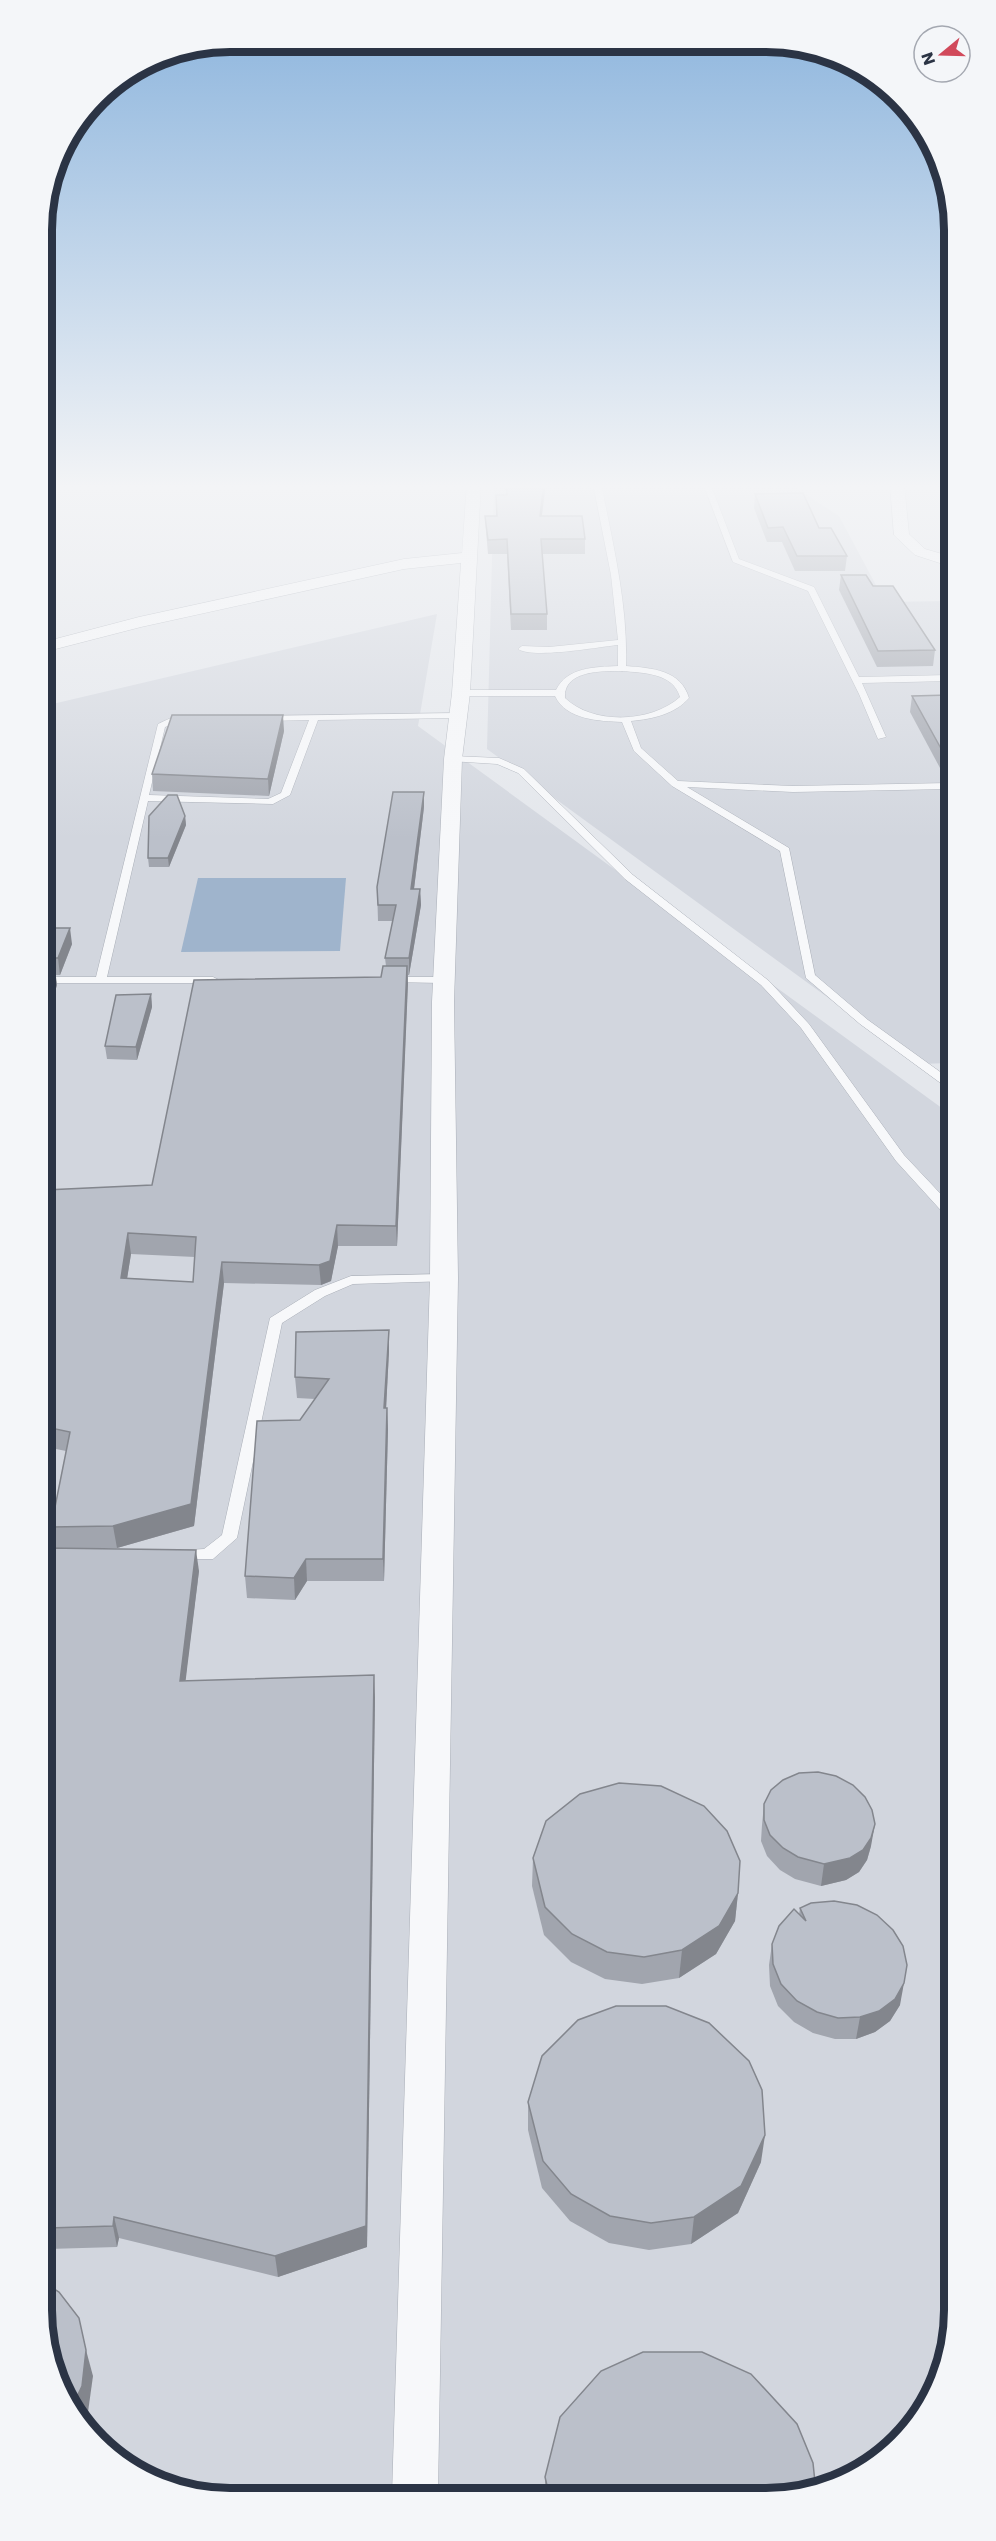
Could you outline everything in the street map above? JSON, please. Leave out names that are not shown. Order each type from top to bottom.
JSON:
[{"type":"street","points":[[53,644],[233,602]]},
{"type":"street","points":[[416,2488],[444,1278],[443,980],[453,759],[466,602]]},
{"type":"lane","points":[[617,602],[624,642],[622,668]]},
{"type":"lane","points":[[817,602],[870,711],[872,723],[881,737]]},
{"type":"lane","points":[[522,650],[549,650],[624,642]]},
{"type":"lane","points":[[622,668],[652,672],[675,681],[684,689],[685,698],[678,706],[665,713],[626,719],[585,714],[570,707],[561,699],[563,683],[573,676],[596,670],[622,668]]},
{"type":"lane","points":[[856,680],[944,678]]},
{"type":"lane","points":[[257,718],[314,718],[560,693]]},
{"type":"lane","points":[[102,980],[161,726],[173,720],[201,718]]},
{"type":"lane","points":[[144,798],[270,802],[279,800],[285,795],[314,718]]},
{"type":"lane","points":[[626,719],[637,749],[675,784],[785,850],[810,976],[864,1022],[944,1079]]},
{"type":"lane","points":[[453,759],[499,761],[521,771],[629,877],[765,983],[804,1026],[900,1158],[944,1205]]},
{"type":"lane","points":[[675,784],[793,789],[944,786]]},
{"type":"lane","points":[[53,980],[219,980]]},
{"type":"lane","points":[[384,980],[443,980]]},
{"type":"lane","points":[[161,1555],[207,1555],[229,1538],[274,1321],[320,1293],[351,1280],[444,1278]]},
{"type":"shaded area","points":[[491,602],[944,602],[944,1063],[919,1064],[487,749]]},
{"type":"shaded area","points":[[437,614],[418,726],[944,1109],[943,2322],[937,2356],[930,2378],[913,2409],[899,2428],[874,2452],[833,2475],[789,2487],[765,2488],[207,2487],[173,2479],[142,2465],[122,2452],[89,2419],[66,2378],[54,2334],[52,2310],[53,704]]},
{"type":"water","points":[[198,878],[346,878],[340,951],[181,952]]},
{"type":"building","points":[[510,602],[546,602],[547,614],[511,614]]},
{"type":"building","points":[[854,602],[903,602],[935,650],[878,651]]},
{"type":"building","points":[[944,695],[944,753],[912,696]]},
{"type":"building","points":[[172,715],[283,715],[268,779],[152,774]]},
{"type":"building","points":[[393,792],[424,792],[411,889],[420,889],[409,958],[385,958],[396,905],[378,905],[377,887]]},
{"type":"building","points":[[168,795],[177,795],[185,816],[168,858],[148,858],[149,816]]},
{"type":"building","points":[[53,928],[70,928],[58,958],[53,958]]},
{"type":"building","points":[[383,966],[407,966],[396,1226],[337,1225],[330,1261],[319,1265],[222,1262],[191,1504],[113,1526],[52,1527],[70,1432],[52,1428],[53,1190],[152,1185],[194,980],[381,977]],"holes":[[[128,1233],[196,1237],[193,1282],[121,1278]]]},
{"type":"building","points":[[151,994],[136,1047],[105,1046],[116,995]]},
{"type":"building","points":[[389,1330],[384,1408],[387,1408],[383,1559],[306,1559],[294,1578],[245,1576],[257,1421],[300,1420],[329,1379],[295,1377],[296,1332]]},
{"type":"building","points":[[52,1548],[196,1550],[180,1681],[374,1675],[366,2226],[275,2256],[114,2217],[113,2226],[52,2228]]},
{"type":"building","points":[[818,1772],[836,1776],[853,1785],[865,1797],[872,1810],[875,1824],[871,1838],[863,1850],[850,1858],[824,1864],[798,1857],[783,1848],[770,1835],[764,1820],[764,1804],[771,1790],[783,1780],[799,1773]]},
{"type":"building","points":[[619,1783],[661,1786],[704,1806],[727,1831],[740,1861],[738,1893],[719,1926],[682,1950],[644,1957],[607,1952],[572,1934],[545,1907],[533,1858],[546,1821],[580,1794]]},
{"type":"building","points":[[834,1901],[857,1905],[877,1915],[893,1930],[903,1946],[907,1965],[904,1983],[895,1999],[879,2011],[860,2017],[838,2018],[817,2012],[797,2001],[781,1984],[773,1964],[772,1944],[779,1926],[794,1909],[806,1921],[800,1908],[811,1903]]},
{"type":"building","points":[[616,2006],[666,2006],[709,2023],[749,2061],[762,2090],[765,2135],[741,2186],[694,2217],[651,2223],[610,2216],[571,2194],[543,2161],[528,2102],[542,2056],[578,2020]]},
{"type":"building","points":[[52,2288],[59,2292],[79,2318],[86,2350],[82,2386],[76,2399],[66,2378],[54,2334]]},
{"type":"building","points":[[643,2352],[702,2352],[751,2374],[797,2424],[813,2463],[815,2481],[789,2487],[765,2488],[548,2488],[545,2477],[560,2417],[601,2371]]}]
